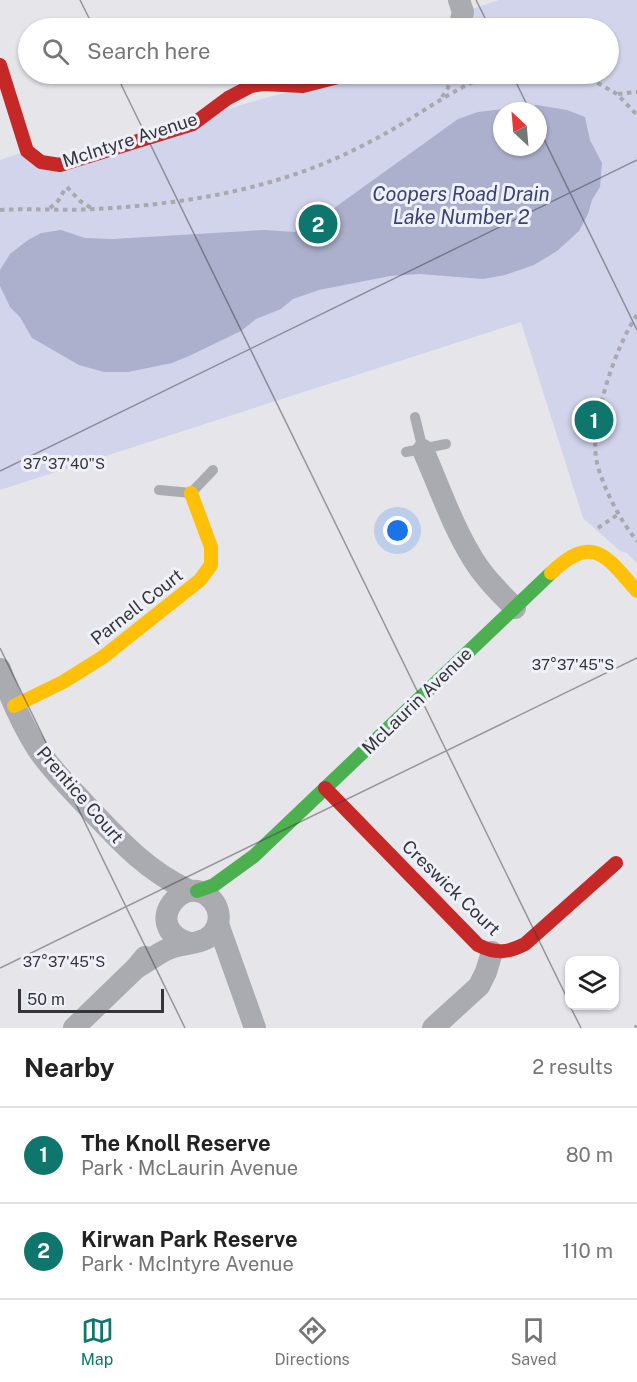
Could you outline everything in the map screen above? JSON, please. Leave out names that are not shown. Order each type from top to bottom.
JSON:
[{"type":"street","points":[[459,0],[463,12],[462,18]]},
{"type":"street","name":"McIntyre Avenue","points":[[0,65],[27,151],[41,162],[60,165],[193,124],[211,112],[230,94],[251,86],[265,84]]},
{"type":"street","name":"McIntyre Avenue","points":[[278,84],[294,87],[317,84]]},
{"type":"street","points":[[415,451],[473,559],[493,586],[515,608]]},
{"type":"street","name":"Parnell Court","points":[[14,706],[63,682],[103,657],[200,580],[211,565],[211,547],[191,493]]},
{"type":"street","name":"McLaurin Avenue","points":[[194,891],[214,885],[254,856],[567,558],[583,550],[597,552],[637,591]]},
{"type":"street","name":"Prentice Court","points":[[0,669],[14,706],[38,750],[71,790],[133,855],[159,894],[166,917]]},
{"type":"street","name":"Creswick Court","points":[[325,788],[478,945],[492,952],[507,953],[525,944],[616,863]]},
{"type":"street","name":"Prentice Court","points":[[133,855],[172,883],[194,891]]},
{"type":"street","name":"McLaurin Avenue","points":[[218,922],[227,897],[254,856]]},
{"type":"street","points":[[75,1028],[136,968],[158,939],[174,899],[194,891],[205,894],[216,905],[218,922],[255,1028]]},
{"type":"street","points":[[166,917],[173,935],[210,953],[223,966],[243,999]]},
{"type":"street","points":[[136,968],[169,949],[209,938],[218,922]]},
{"type":"street","points":[[433,1028],[479,986],[492,952]]},
{"type":"lane","points":[[415,417],[415,451],[446,444]]},
{"type":"lane","points":[[159,490],[191,493],[213,470]]},
{"type":"path","points":[[440,100],[449,84]]},
{"type":"path","points":[[0,210],[93,210],[170,204],[220,195],[269,182],[314,168],[360,148],[468,84]]},
{"type":"path","points":[[600,84],[617,94],[637,115]]},
{"type":"path","points":[[617,94],[637,92]]},
{"type":"path","points":[[49,209],[58,201],[66,185],[80,201],[93,210]]},
{"type":"path","points":[[637,315],[625,332],[602,399],[597,435],[597,462],[608,492],[637,541]]},
{"type":"shaded area","points":[[499,0],[637,0],[637,563],[583,518],[521,322],[0,490],[0,160],[27,151],[41,162],[315,84],[619,84],[619,18],[462,18],[463,12]]},
{"type":"water","name":"Coopers Road Drain Lake Number 2","points":[[547,107],[567,110],[585,117],[590,140],[602,163],[600,187],[579,231],[557,251],[534,265],[505,275],[483,279],[420,274],[390,276],[319,290],[293,299],[281,309],[256,319],[241,331],[189,356],[172,363],[128,372],[104,372],[79,365],[32,338],[20,317],[10,307],[0,286],[0,270],[10,254],[41,233],[61,230],[85,238],[113,239],[264,230],[295,232],[330,211],[458,119],[478,112],[493,110],[493,156],[547,156]]},
{"type":"traffic: fast","points":[[197,891],[214,885],[254,856],[551,573]]},
{"type":"traffic: slow","points":[[14,706],[63,682],[103,657],[200,580],[211,565],[211,547],[191,493]]},
{"type":"traffic: slow","points":[[551,573],[578,554],[588,552],[598,554],[616,567],[637,591]]},
{"type":"traffic: jam","points":[[0,65],[27,151],[41,162],[60,165],[193,124],[228,98],[251,86],[263,84]]},
{"type":"traffic: jam","points":[[263,84],[303,86],[311,84]]},
{"type":"traffic: jam","points":[[325,788],[478,945],[490,950],[507,951],[525,944],[616,863]]},
{"type":"place","name":"Kirwan Park Reserve","points":[[318,224]]},
{"type":"place","name":"The Knoll Reserve","points":[[594,420]]}]
